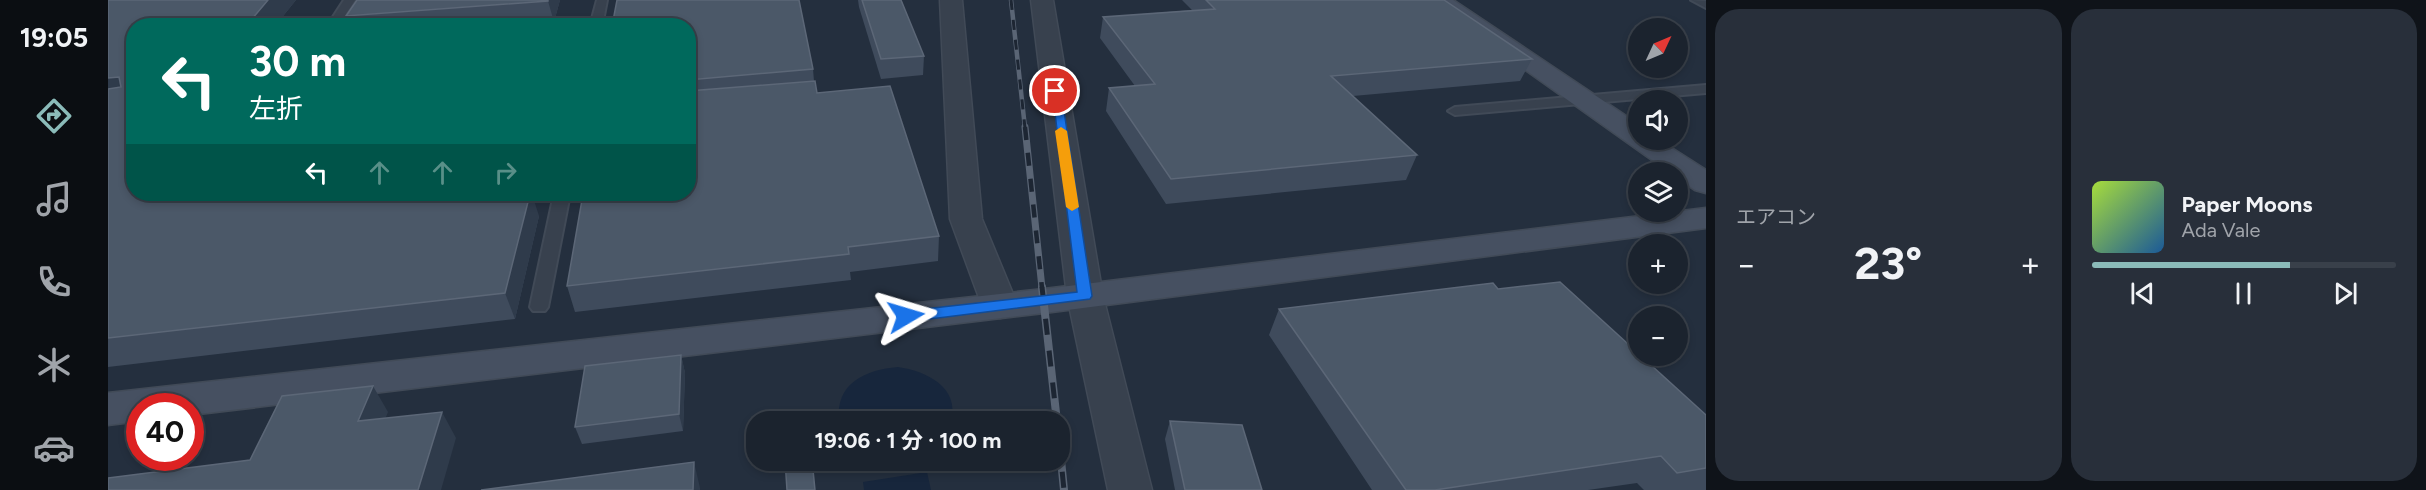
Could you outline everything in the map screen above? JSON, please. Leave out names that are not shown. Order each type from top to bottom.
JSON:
[{"type":"street","points":[[951,0],[966,219],[1000,306]]},
{"type":"street","points":[[1042,0],[1085,296],[1130,490]]},
{"type":"street","points":[[1438,0],[1628,130]]},
{"type":"street","points":[[1657,150],[1706,184]]},
{"type":"street","points":[[108,409],[1085,296],[1706,218]]},
{"type":"lane","points":[[338,18],[350,0]]},
{"type":"lane","points":[[598,18],[602,0]]},
{"type":"lane","points":[[1696,0],[1706,5]]},
{"type":"lane","points":[[1455,111],[1706,89]]},
{"type":"lane","points":[[539,307],[561,201]]},
{"type":"water","points":[[898,367],[909,369],[929,377],[946,390],[952,411],[839,411],[847,388],[864,375]]},
{"type":"water","points":[[927,472],[931,490],[864,490],[863,482]]},
{"type":"building","points":[[108,0],[268,0],[253,18],[126,18],[126,201],[528,201],[505,293],[108,338],[108,89],[121,87],[119,77],[108,78]]},
{"type":"building","points":[[357,0],[548,0],[548,1],[346,16]]},
{"type":"building","points":[[617,0],[799,0],[813,69],[696,79],[696,18],[614,18]]},
{"type":"building","points":[[862,0],[901,0],[924,56],[881,59]]},
{"type":"building","points":[[1206,0],[1444,0],[1532,59],[1331,76],[1417,155],[1171,179],[1109,88],[1155,84],[1103,17],[1215,9]]},
{"type":"building","points":[[815,81],[817,93],[890,86],[939,236],[848,247],[849,254],[567,286],[582,201],[696,201],[696,90]]},
{"type":"building","points":[[1560,282],[1628,344],[1628,366],[1652,366],[1706,415],[1706,468],[1677,473],[1661,456],[1435,490],[1406,490],[1279,309],[1493,283],[1498,289]]},
{"type":"building","points":[[681,355],[679,414],[575,427],[585,366]]},
{"type":"building","points":[[373,386],[358,421],[442,412],[418,490],[108,490],[108,478],[163,471],[204,471],[204,466],[250,460],[282,396]]},
{"type":"building","points":[[1170,421],[1242,425],[1262,490],[1185,490]]},
{"type":"building","points":[[694,462],[693,490],[481,490]]},
{"type":"building","points":[[786,471],[813,471],[815,490],[787,490]]},
{"type":"railway","points":[[1011,0],[1025,128]]},
{"type":"railway","points":[[1025,127],[1042,288]]},
{"type":"railway","points":[[1042,287],[1056,411]]},
{"type":"railway","points":[[1062,471],[1064,490]]},
{"type":"slow traffic","points":[[1061,131],[1072,207]]},
{"type":"route","points":[[906,316],[1085,296],[1055,91]]}]
